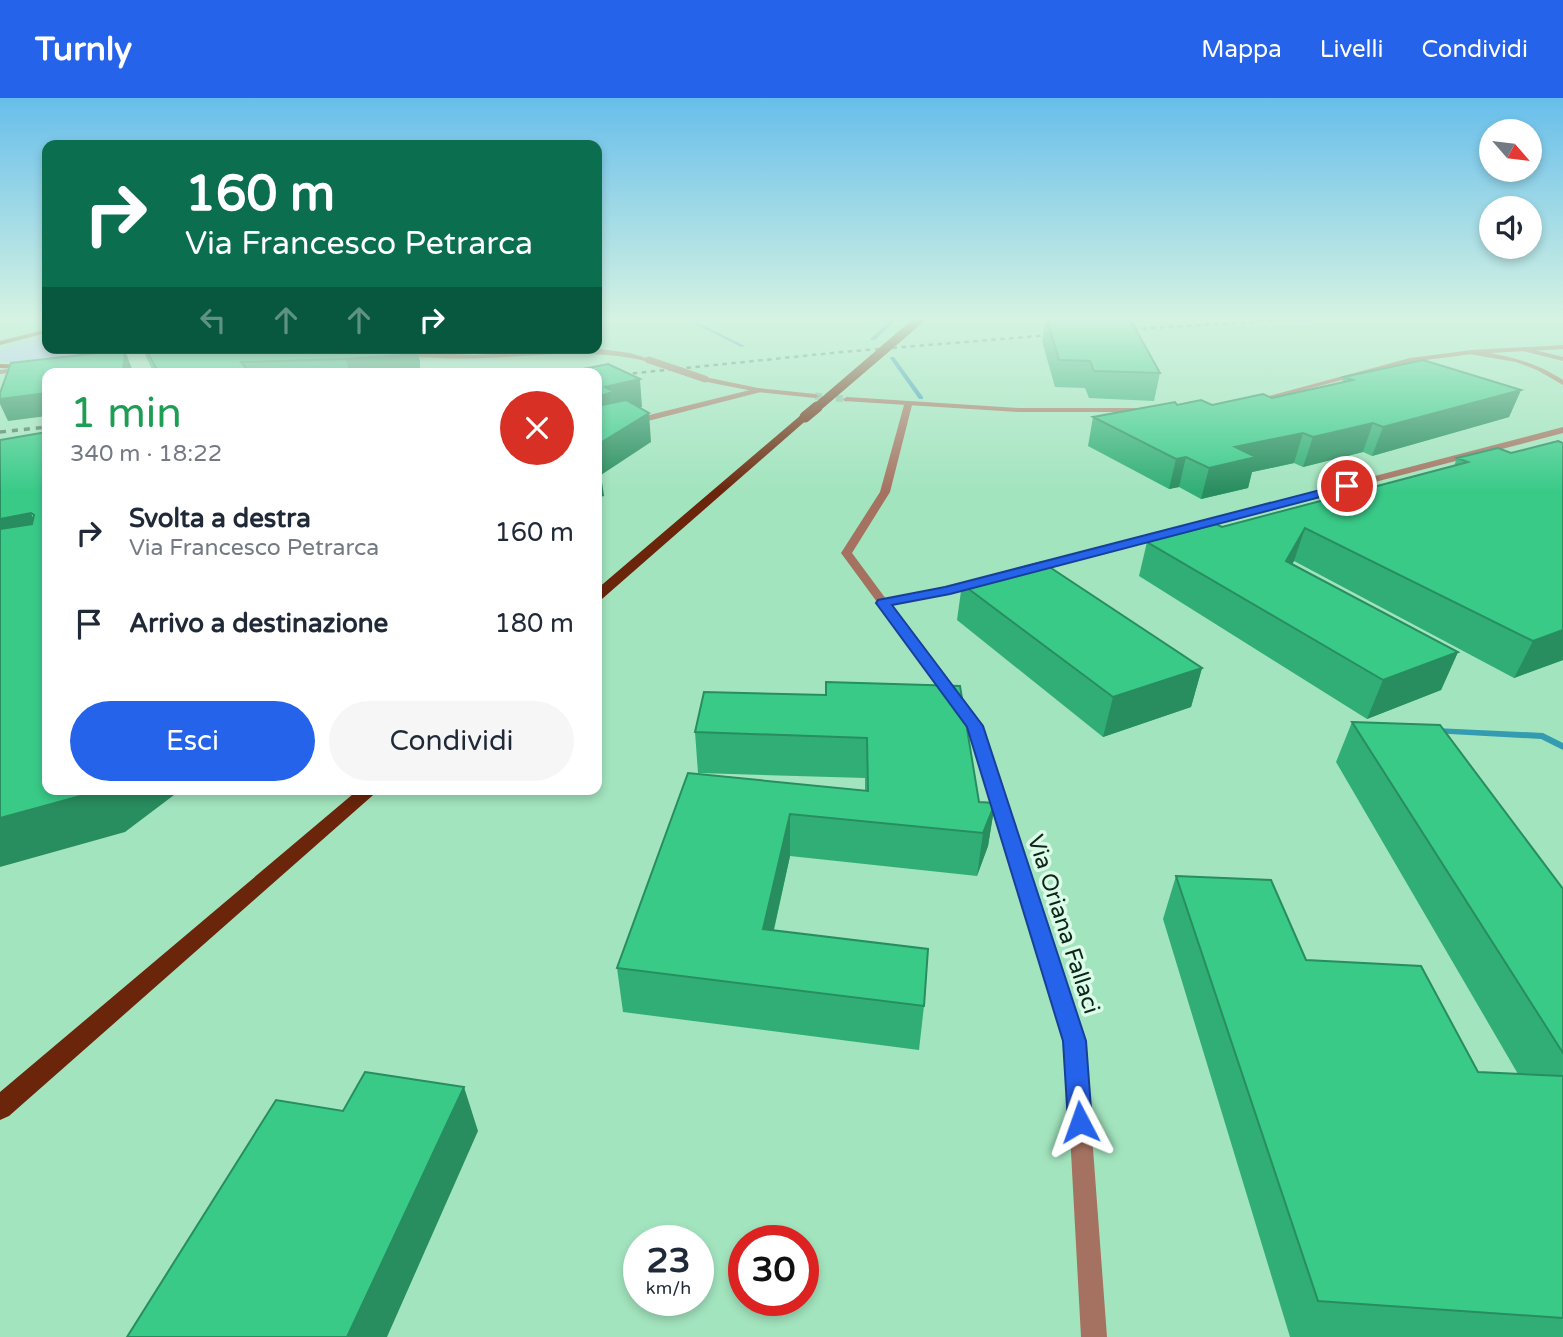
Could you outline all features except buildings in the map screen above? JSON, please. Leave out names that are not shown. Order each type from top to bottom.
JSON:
[{"type":"main road","points":[[602,592],[852,377]]},
{"type":"main road","points":[[0,1108],[364,795]]},
{"type":"street","points":[[699,377],[758,390],[815,396]]},
{"type":"street","points":[[1244,402],[1350,377]]},
{"type":"street","points":[[602,430],[758,390]]},
{"type":"street","points":[[847,399],[1019,410],[1155,409]]},
{"type":"street","name":"Via Oriana Fallaci","points":[[908,405],[885,492],[846,553],[975,726],[1075,1041],[1094,1337]]},
{"type":"street","points":[[1022,571],[1563,430]]},
{"type":"street","points":[[883,603],[995,578]]},
{"type":"waterway","points":[[906,377],[921,398]]},
{"type":"waterway","points":[[1435,731],[1543,736],[1563,747]]},
{"type":"tunnel","points":[[815,396],[847,399]]},
{"type":"railway","points":[[0,432],[42,428]]},
{"type":"route","points":[[1080,1122],[1075,1041],[975,726],[883,603],[946,591],[1347,486]]}]
